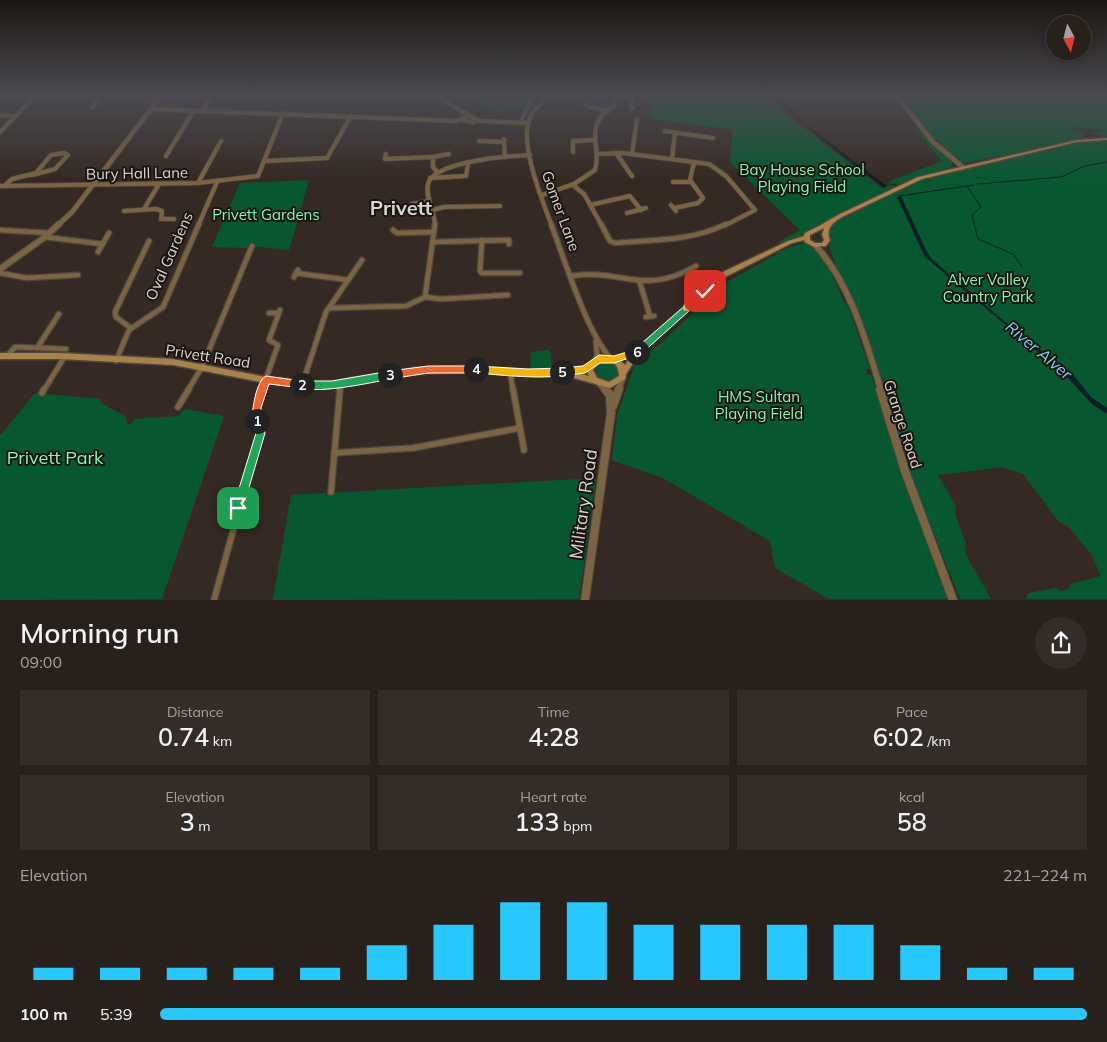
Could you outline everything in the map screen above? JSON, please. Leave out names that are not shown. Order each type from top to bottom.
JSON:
[{"type":"main road","points":[[637,352],[593,364],[591,376],[597,381],[610,385],[620,381],[637,352],[725,274],[780,247],[806,237],[812,232],[914,180],[1077,141],[1107,139]]},
{"type":"main road","points":[[780,247],[801,243],[821,246],[826,240],[826,228],[835,220]]},
{"type":"main road","points":[[812,232],[826,240]]},
{"type":"main road","points":[[806,237],[813,245]]},
{"type":"main road","name":"Privett Road","points":[[4,356],[66,353],[116,361],[173,362],[302,385],[340,384],[428,370],[464,369],[553,373],[583,376],[597,381]]},
{"type":"main road","points":[[612,359],[620,363],[623,374]]},
{"type":"main road","name":"Privett Road","points":[[553,373],[585,370],[593,364]]},
{"type":"street","points":[[0,271],[47,235],[72,212],[139,124]]},
{"type":"street","points":[[166,156],[186,124]]},
{"type":"street","points":[[279,124],[265,161],[327,158],[346,124]]},
{"type":"street","name":"Gomer Lane","points":[[528,124],[530,155],[542,195],[596,338],[612,359]]},
{"type":"street","points":[[542,195],[574,186],[595,169],[597,154],[595,140],[598,124]]},
{"type":"street","points":[[632,154],[634,124]]},
{"type":"street","points":[[919,124],[933,142],[963,167]]},
{"type":"street","points":[[665,131],[714,138]]},
{"type":"street","points":[[672,159],[671,153],[675,133]]},
{"type":"street","points":[[479,141],[504,140],[505,157]]},
{"type":"street","points":[[573,153],[572,141],[595,140]]},
{"type":"street","points":[[198,183],[221,141]]},
{"type":"street","points":[[2,186],[12,179],[32,175],[55,169],[68,155],[64,153],[50,155],[36,173],[32,175]]},
{"type":"street","points":[[616,153],[632,176]]},
{"type":"street","points":[[386,154],[385,160],[449,154]]},
{"type":"street","points":[[574,186],[584,194],[610,241],[619,244],[689,236],[713,231],[754,212],[754,207],[720,170],[709,164],[632,154],[597,154]]},
{"type":"street","points":[[330,308],[405,307],[415,305],[425,297],[433,242],[435,221],[428,201],[430,178],[437,172],[468,164],[505,157],[530,155]]},
{"type":"street","points":[[433,157],[432,167],[437,172]]},
{"type":"street","name":"Bury Hall Lane","points":[[2,186],[217,182],[258,176],[265,161]]},
{"type":"street","points":[[674,208],[698,202],[704,198],[702,193],[690,182],[689,177],[694,162]]},
{"type":"street","points":[[430,178],[465,177],[468,174],[468,164]]},
{"type":"street","name":"Oval Gardens","points":[[149,241],[115,312],[116,317],[131,328],[163,307],[217,182]]},
{"type":"street","points":[[673,182],[690,182]]},
{"type":"street","points":[[144,209],[159,184]]},
{"type":"street","points":[[590,205],[632,194],[641,210]]},
{"type":"street","points":[[412,204],[428,201]]},
{"type":"street","points":[[156,209],[159,203]]},
{"type":"street","points":[[432,210],[444,207],[496,207]]},
{"type":"street","points":[[627,213],[646,208]]},
{"type":"street","points":[[124,211],[156,209],[162,211],[161,219],[174,219]]},
{"type":"street","points":[[0,230],[102,244]]},
{"type":"street","points":[[393,230],[396,232],[434,232]]},
{"type":"street","points":[[98,252],[109,233]]},
{"type":"street","points":[[482,240],[480,271],[482,273],[520,273]]},
{"type":"street","points":[[433,242],[509,240],[509,244]]},
{"type":"street","name":"Grange Road","points":[[826,240],[828,257],[858,324],[909,482],[953,600]]},
{"type":"street","name":"Grange Road","points":[[813,245],[828,257]]},
{"type":"street","points":[[178,407],[202,368],[252,246]]},
{"type":"street","points":[[302,385],[326,312],[360,261]]},
{"type":"street","points":[[572,276],[587,273],[640,283],[679,274],[696,266]]},
{"type":"street","points":[[0,271],[27,278],[78,275]]},
{"type":"street","points":[[296,274],[348,280]]},
{"type":"street","points":[[640,283],[650,316]]},
{"type":"street","points":[[425,297],[440,299],[508,295]]},
{"type":"street","points":[[214,600],[260,433],[257,408],[278,345],[269,340],[279,312],[269,313]]},
{"type":"street","points":[[37,348],[59,313]]},
{"type":"street","points":[[116,361],[131,328]]},
{"type":"street","name":"Gomer Lane","points":[[593,364],[597,356],[596,338]]},
{"type":"street","name":"Privett Road","points":[[4,356],[14,347],[37,348],[66,353]]},
{"type":"street","points":[[42,393],[66,353]]},
{"type":"street","points":[[510,372],[524,450]]},
{"type":"street","name":"Military Road","points":[[585,600],[611,413],[623,374]]},
{"type":"street","name":"Military Road","points":[[597,381],[610,395],[611,413]]},
{"type":"street","points":[[331,492],[340,384]]},
{"type":"street","points":[[334,453],[413,448],[520,428]]},
{"type":"green space","name":"Bay House School Playing Field","points":[[689,124],[799,124],[882,188],[890,185],[896,187],[796,238],[782,243],[778,242],[800,230],[730,162],[733,130]]},
{"type":"green space","points":[[921,124],[1107,124],[1107,137],[1094,135],[1095,132],[1101,133],[1100,130],[1071,127],[1072,130],[1083,133],[1086,138],[965,163],[957,160],[938,145],[939,142],[929,134]]},
{"type":"green space","points":[[915,127],[954,161],[950,168],[915,178],[899,185],[890,183],[890,181],[942,161],[914,129]]},
{"type":"green space","name":"Alver Valley Country Park","points":[[1107,140],[1107,599],[1026,599],[1028,593],[1056,588],[1061,591],[1069,589],[1070,584],[1101,576],[1091,554],[1069,527],[1059,522],[1023,474],[1002,467],[938,475],[956,506],[955,514],[966,543],[965,553],[991,599],[960,599],[903,456],[908,453],[901,429],[902,442],[899,443],[849,295],[849,290],[831,253],[829,228],[841,219],[845,220],[843,218],[923,179],[1078,142]]},
{"type":"green space","name":"Privett Gardens","points":[[309,180],[289,250],[252,246],[248,248],[212,247],[240,183]]},
{"type":"green space","name":"HMS Sultan Playing Field","points":[[800,244],[807,244],[818,249],[843,301],[849,308],[870,369],[866,370],[867,374],[872,376],[906,486],[949,599],[829,599],[775,568],[770,541],[663,478],[612,460],[617,415],[635,364],[659,345],[725,283],[777,254],[774,253]]},
{"type":"green space","points":[[550,350],[552,368],[530,368],[531,352]]},
{"type":"green space","points":[[607,361],[615,364],[618,372],[615,380],[607,383],[599,380],[596,372],[599,364]]},
{"type":"green space","name":"Privett Park","points":[[35,393],[101,399],[100,402],[126,417],[127,424],[131,424],[134,419],[179,416],[185,409],[224,416],[162,599],[0,600],[0,436]]},
{"type":"green space","points":[[596,478],[579,599],[273,600],[291,495]]},
{"type":"water","points":[[803,124],[887,186],[884,188]]},
{"type":"water","name":"River Alver","points":[[901,196],[932,259],[998,316],[1075,377],[1091,397],[1107,408],[1107,414],[1092,404],[1066,376],[925,257],[897,197]]},
{"type":"waterway","points":[[978,184],[1061,177],[1085,166],[1107,162]]},
{"type":"waterway","points":[[967,186],[974,185]]},
{"type":"waterway","points":[[899,196],[967,186]]},
{"type":"waterway","points":[[967,186],[981,207],[972,215],[978,239],[1013,254],[1022,267]]},
{"type":"district","name":"Privett","points":[[401,207]]},
{"type":"route","points":[[238,508],[260,433],[257,408],[266,380],[322,386],[428,370],[464,369],[528,373],[585,370],[599,359],[621,358],[637,352],[660,334],[705,291]]}]
